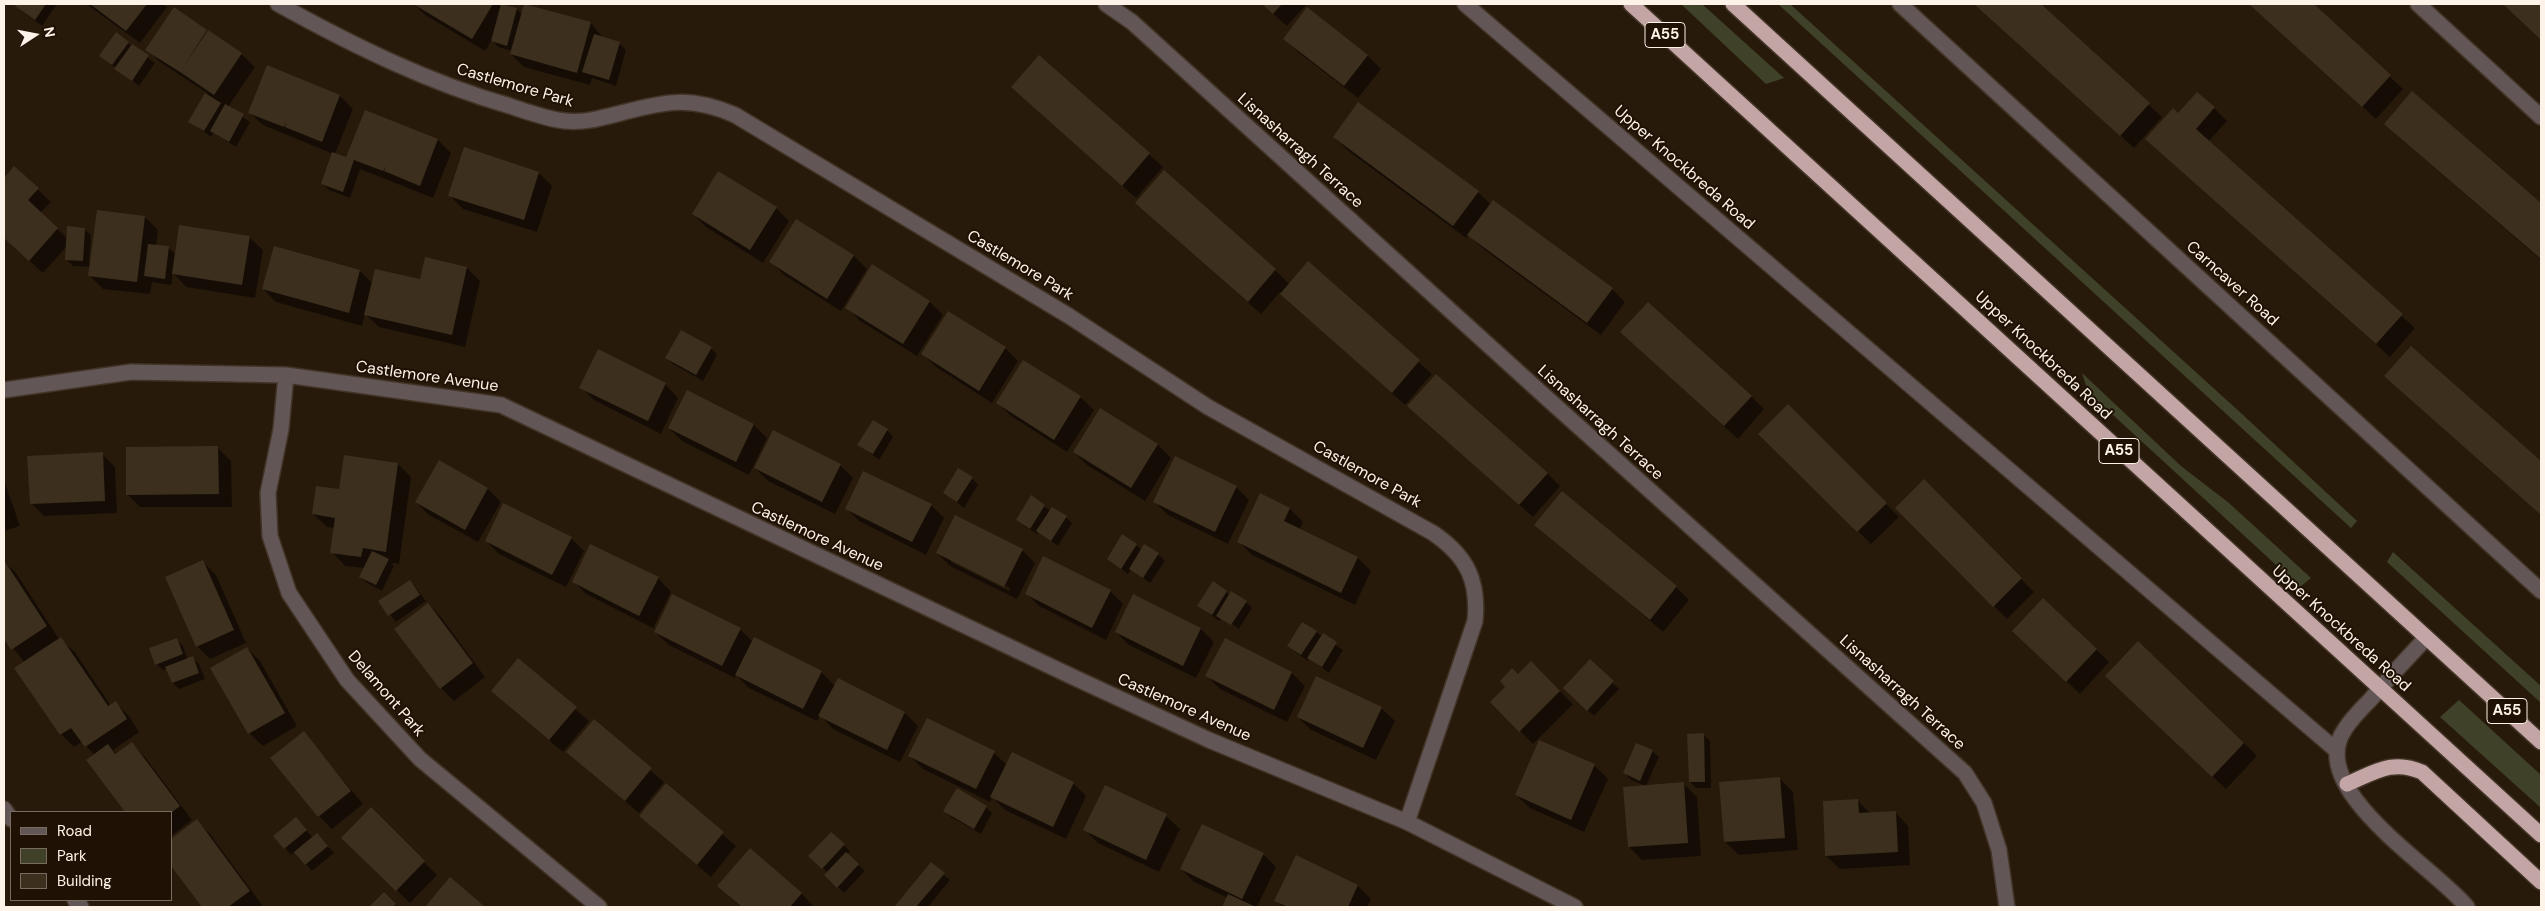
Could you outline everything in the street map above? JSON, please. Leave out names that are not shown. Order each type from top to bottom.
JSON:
[{"type":"highway","name":"Upper Knockbreda Road","points":[[1630,4],[1973,314],[2141,472],[2541,835]]},
{"type":"highway","name":"A55","points":[[1733,4],[2541,742]]},
{"type":"highway","points":[[2347,784],[2382,769],[2397,766],[2408,766],[2422,772],[2541,882]]},
{"type":"street","name":"Castlemore Park","points":[[278,4],[376,55],[460,91],[563,121],[597,120],[664,103],[688,101],[712,105],[735,115],[1069,316],[1208,406],[1452,545],[1464,562],[1473,581],[1476,603],[1474,621],[1442,722],[1407,822]]},
{"type":"street","name":"Lisnasharragh Terrace","points":[[1106,4],[1132,22],[1549,400],[1965,772],[1984,803],[1999,850],[2007,907]]},
{"type":"street","name":"Upper Knockbreda Road","points":[[1465,4],[2336,750]]},
{"type":"street","name":"Carncaver Road","points":[[1900,4],[2541,591]]},
{"type":"street","points":[[2418,4],[2541,117]]},
{"type":"street","name":"Castlemore Avenue","points":[[6,385],[131,372],[286,375],[502,405],[1209,740],[1407,822],[1575,907]]},
{"type":"street","name":"Delamont Park","points":[[286,375],[281,429],[268,493],[270,536],[289,593],[347,680],[420,759],[599,907]]},
{"type":"street","points":[[2426,638],[2344,730],[2336,750],[2337,765],[2360,806],[2380,827],[2456,894],[2467,907]]},
{"type":"green space","points":[[1681,4],[1702,4],[1784,78],[1766,84]]},
{"type":"green space","points":[[1778,4],[1790,4],[2242,414],[2357,521],[2351,528]]},
{"type":"green space","points":[[2082,373],[2181,466],[2229,503],[2311,578],[2300,587],[2088,392]]},
{"type":"green space","points":[[2393,552],[2541,686],[2541,703],[2387,562]]},
{"type":"green space","points":[[2459,700],[2541,775],[2541,808],[2440,717]]},
{"type":"building","points":[[16,4],[46,4],[35,20],[15,6]]},
{"type":"building","points":[[90,4],[147,4],[126,31]]},
{"type":"building","points":[[413,4],[493,4],[472,39]]},
{"type":"building","points":[[501,4],[517,8],[507,46],[491,41]]},
{"type":"building","points":[[524,4],[591,22],[577,73],[510,54]]},
{"type":"building","points":[[1262,4],[1282,4],[1273,14]]},
{"type":"building","points":[[1974,4],[2041,4],[2150,103],[2120,136]]},
{"type":"building","points":[[2249,4],[2314,4],[2391,75],[2362,107]]},
{"type":"building","points":[[2503,4],[2541,4],[2541,40]]},
{"type":"building","points":[[174,7],[207,30],[180,72],[145,50]]},
{"type":"building","points":[[1307,7],[1368,55],[1344,86],[1283,39]]},
{"type":"building","points":[[208,30],[242,53],[214,95],[180,72]]},
{"type":"building","points":[[116,32],[129,42],[112,65],[99,56]]},
{"type":"building","points":[[594,34],[620,42],[609,80],[582,72]]},
{"type":"building","points":[[132,44],[149,55],[132,81],[114,69]]},
{"type":"building","points":[[1039,55],[1150,153],[1122,186],[1011,87]]},
{"type":"building","points":[[267,65],[340,95],[322,142],[285,127],[286,122],[284,127],[248,113]]},
{"type":"building","points":[[2412,91],[2541,203],[2541,259],[2384,124]]},
{"type":"building","points":[[2197,92],[2215,107],[2196,129],[2403,314],[2376,344],[2145,139],[2173,108],[2178,113]]},
{"type":"building","points":[[205,93],[221,103],[204,131],[188,122]]},
{"type":"building","points":[[1358,102],[1479,191],[1453,226],[1333,137]]},
{"type":"building","points":[[225,104],[244,114],[229,142],[210,131]]},
{"type":"building","points":[[365,110],[438,139],[420,186],[384,171],[386,166],[383,171],[354,160],[343,192],[321,184],[332,152],[346,157]]},
{"type":"building","points":[[464,147],[539,172],[524,220],[448,196]]},
{"type":"building","points":[[14,166],[39,188],[28,200],[58,228],[29,261],[4,238],[4,178]]},
{"type":"building","points":[[1164,170],[1276,269],[1248,302],[1135,203]]},
{"type":"building","points":[[718,171],[777,207],[750,250],[692,214]]},
{"type":"building","points":[[1493,200],[1613,288],[1587,323],[1467,235]]},
{"type":"building","points":[[97,210],[145,216],[137,282],[88,276]]},
{"type":"building","points":[[796,219],[854,255],[827,299],[769,262]]},
{"type":"building","points":[[179,225],[250,236],[242,285],[172,274]]},
{"type":"building","points":[[67,226],[85,228],[83,261],[65,260]]},
{"type":"building","points":[[148,244],[169,246],[165,279],[144,276]]},
{"type":"building","points":[[274,246],[360,270],[349,313],[262,289]]},
{"type":"building","points":[[425,257],[467,267],[452,335],[364,315],[375,269],[420,279]]},
{"type":"building","points":[[1308,261],[1420,360],[1392,393],[1280,294]]},
{"type":"building","points":[[872,264],[930,301],[903,344],[845,308]]},
{"type":"building","points":[[1648,302],[1752,396],[1724,426],[1620,332]]},
{"type":"building","points":[[948,311],[1006,347],[979,391],[921,354]]},
{"type":"building","points":[[681,330],[712,347],[696,375],[665,358]]},
{"type":"building","points":[[2411,346],[2541,461],[2541,515],[2384,376]]},
{"type":"building","points":[[598,349],[666,383],[648,421],[579,388]]},
{"type":"building","points":[[1023,360],[1081,396],[1054,440],[996,403]]},
{"type":"building","points":[[1436,374],[1548,473],[1519,505],[1407,406]]},
{"type":"building","points":[[687,390],[754,424],[736,462],[668,428]]},
{"type":"building","points":[[1788,404],[1887,503],[1857,532],[1758,434]]},
{"type":"building","points":[[1100,408],[1158,444],[1131,488],[1073,452]]},
{"type":"building","points":[[873,420],[888,429],[873,454],[857,445]]},
{"type":"building","points":[[773,430],[841,464],[822,502],[754,468]]},
{"type":"building","points":[[218,446],[219,494],[126,495],[126,447]]},
{"type":"building","points":[[103,452],[105,501],[30,504],[27,456]]},
{"type":"building","points":[[344,455],[398,463],[386,552],[363,548],[361,557],[330,553],[335,518],[312,514],[316,486],[339,489]]},
{"type":"building","points":[[1175,456],[1237,486],[1215,532],[1153,502]]},
{"type":"building","points":[[439,460],[488,488],[465,530],[415,502]]},
{"type":"building","points":[[958,468],[973,477],[957,502],[943,493]]},
{"type":"building","points":[[863,471],[932,504],[912,542],[845,509]]},
{"type":"building","points":[[1924,479],[2022,578],[1993,607],[1895,508]]},
{"type":"building","points":[[1562,491],[1677,586],[1650,620],[1534,525]]},
{"type":"building","points":[[1260,493],[1290,508],[1284,521],[1358,557],[1341,593],[1237,542]]},
{"type":"building","points":[[1031,495],[1045,505],[1030,529],[1016,520]]},
{"type":"building","points":[[503,503],[572,537],[552,575],[485,541]]},
{"type":"building","points":[[1052,507],[1067,516],[1051,541],[1036,531]]},
{"type":"building","points":[[955,515],[1023,549],[1004,587],[936,553]]},
{"type":"building","points":[[1122,534],[1137,544],[1121,569],[1107,559]]},
{"type":"building","points":[[590,544],[659,577],[639,616],[572,582]]},
{"type":"building","points":[[1144,544],[1159,553],[1143,578],[1129,569]]},
{"type":"building","points":[[372,551],[389,559],[376,585],[359,577]]},
{"type":"building","points":[[1043,556],[1111,590],[1092,628],[1025,594]]},
{"type":"building","points":[[4,560],[47,626],[11,650],[4,639]]},
{"type":"building","points":[[203,560],[234,630],[196,647],[165,577]]},
{"type":"building","points":[[410,580],[420,595],[388,616],[378,601]]},
{"type":"building","points":[[1213,581],[1227,591],[1212,615],[1197,606]]},
{"type":"building","points":[[1231,591],[1247,601],[1231,625],[1216,616]]},
{"type":"building","points":[[672,594],[741,628],[722,666],[654,632]]},
{"type":"building","points":[[1133,594],[1201,628],[1183,666],[1115,632]]},
{"type":"building","points":[[2043,598],[2097,649],[2066,682],[2012,631]]},
{"type":"building","points":[[428,603],[473,663],[440,689],[394,629]]},
{"type":"building","points":[[1302,622],[1317,631],[1301,655],[1287,646]]},
{"type":"building","points":[[1323,633],[1337,642],[1322,667],[1307,658]]},
{"type":"building","points":[[61,637],[108,706],[116,701],[127,719],[85,747],[71,728],[60,735],[14,668]]},
{"type":"building","points":[[754,637],[822,671],[803,709],[735,675]]},
{"type":"building","points":[[177,638],[183,654],[155,665],[149,648]]},
{"type":"building","points":[[1225,638],[1292,672],[1274,710],[1205,676]]},
{"type":"building","points":[[2138,641],[2244,743],[2212,777],[2105,676]]},
{"type":"building","points":[[247,647],[285,713],[248,734],[210,668]]},
{"type":"building","points":[[193,656],[199,673],[172,683],[165,667]]},
{"type":"building","points":[[518,658],[577,707],[549,740],[491,691]]},
{"type":"building","points":[[1590,659],[1614,681],[1587,711],[1563,688]]},
{"type":"building","points":[[1531,661],[1560,691],[1519,732],[1490,702],[1505,687],[1500,681],[1512,668],[1518,674]]},
{"type":"building","points":[[1316,676],[1382,707],[1363,748],[1297,717]]},
{"type":"building","points":[[838,678],[905,712],[887,750],[818,716]]},
{"type":"building","points":[[927,718],[995,751],[976,789],[908,756]]},
{"type":"building","points":[[594,719],[652,768],[625,801],[566,752]]},
{"type":"building","points":[[304,731],[351,791],[318,817],[270,758]]},
{"type":"building","points":[[1704,733],[1705,782],[1689,782],[1687,734]]},
{"type":"building","points":[[1539,740],[1595,764],[1571,820],[1515,795]]},
{"type":"building","points":[[132,742],[180,806],[172,812],[124,811],[86,760],[108,744],[115,754]]},
{"type":"building","points":[[1636,743],[1653,750],[1640,781],[1623,773]]},
{"type":"building","points":[[1012,752],[1074,782],[1053,827],[990,797]]},
{"type":"building","points":[[1780,777],[1785,838],[1724,842],[1719,782]]},
{"type":"building","points":[[1684,782],[1688,843],[1628,847],[1623,787]]},
{"type":"building","points":[[666,783],[724,832],[697,865],[639,816]]},
{"type":"building","points":[[1105,785],[1167,814],[1146,860],[1083,830]]},
{"type":"building","points":[[957,788],[987,806],[974,829],[943,811]]},
{"type":"building","points":[[1858,799],[1859,813],[1896,811],[1898,852],[1825,856],[1823,801]]},
{"type":"building","points":[[371,807],[425,861],[396,891],[341,838]]},
{"type":"building","points":[[296,817],[307,830],[284,849],[273,836]]},
{"type":"building","points":[[197,819],[250,891],[228,907],[202,907],[172,867],[172,838]]},
{"type":"building","points":[[1202,824],[1264,853],[1242,899],[1180,869]]},
{"type":"building","points":[[831,832],[845,844],[822,869],[808,856]]},
{"type":"building","points":[[317,833],[328,846],[305,865],[294,852]]},
{"type":"building","points":[[750,848],[802,893],[790,907],[742,907],[717,886]]},
{"type":"building","points":[[846,852],[859,864],[837,888],[824,875]]},
{"type":"building","points":[[1296,855],[1358,885],[1348,907],[1288,907],[1274,901]]},
{"type":"building","points":[[931,862],[945,873],[916,907],[894,907]]},
{"type":"building","points":[[450,877],[477,900],[485,907],[425,907]]},
{"type":"building","points":[[384,892],[396,904],[393,907],[369,907]]},
{"type":"building","points":[[1228,894],[1256,907],[1222,907]]}]
